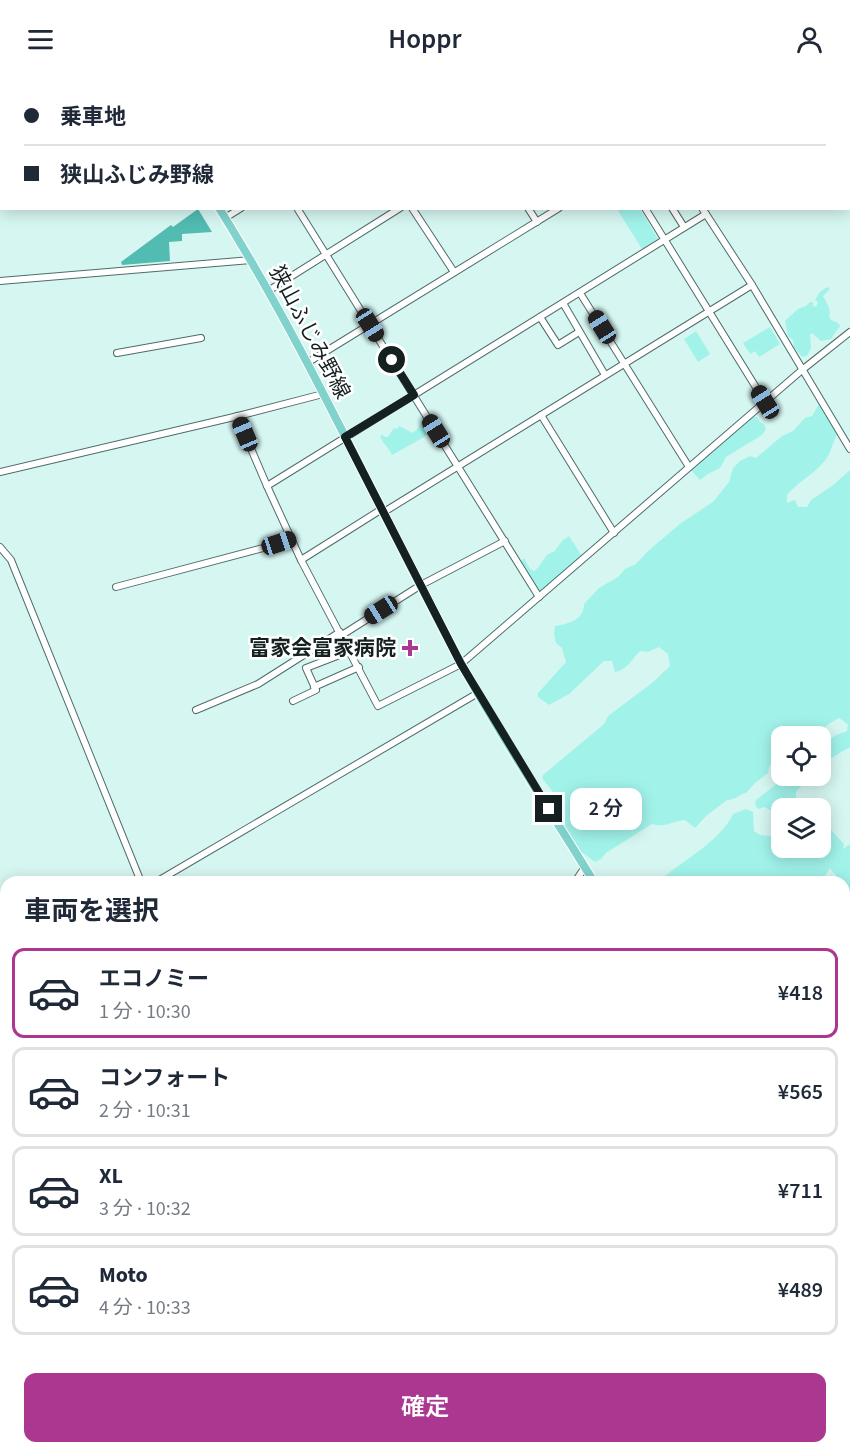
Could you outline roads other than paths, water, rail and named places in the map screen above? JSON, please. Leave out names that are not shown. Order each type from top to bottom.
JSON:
[{"type":"main road","name":"狭山ふじみ野線","points":[[220,210],[251,260],[307,363],[461,664],[590,876]]},
{"type":"street","points":[[225,218],[239,210]]},
{"type":"street","points":[[298,210],[538,597]]},
{"type":"street","points":[[268,291],[397,210]]},
{"type":"street","points":[[413,210],[454,272]]},
{"type":"street","points":[[529,210],[537,222]]},
{"type":"street","points":[[307,363],[556,210]]},
{"type":"street","points":[[646,210],[765,402]]},
{"type":"street","points":[[673,210],[684,227]]},
{"type":"street","points":[[267,486],[664,240],[704,211],[752,285],[850,449]]},
{"type":"street","points":[[0,281],[251,260]]},
{"type":"street","points":[[302,560],[752,285]]},
{"type":"street","points":[[580,292],[689,467]]},
{"type":"street","points":[[562,303],[604,375]]},
{"type":"street","points":[[540,317],[558,345],[579,332]]},
{"type":"street","points":[[237,416],[291,539],[378,706],[461,664],[802,370],[850,332]]},
{"type":"street","points":[[117,353],[201,338]]},
{"type":"street","points":[[0,472],[323,394]]},
{"type":"street","points":[[541,415],[614,533]]},
{"type":"street","points":[[116,587],[267,548],[291,539]]},
{"type":"street","points":[[196,710],[258,684],[421,585],[505,542]]},
{"type":"street","points":[[0,547],[11,560],[139,876]]},
{"type":"street","points":[[306,668],[350,651]]},
{"type":"street","points":[[292,701],[316,690],[301,658]]},
{"type":"street","points":[[314,687],[358,668]]},
{"type":"street","points":[[166,876],[478,693]]},
{"type":"street","points":[[579,876],[585,867]]},
{"type":"place","name":"富家会富家病院","points":[[410,648]]}]
